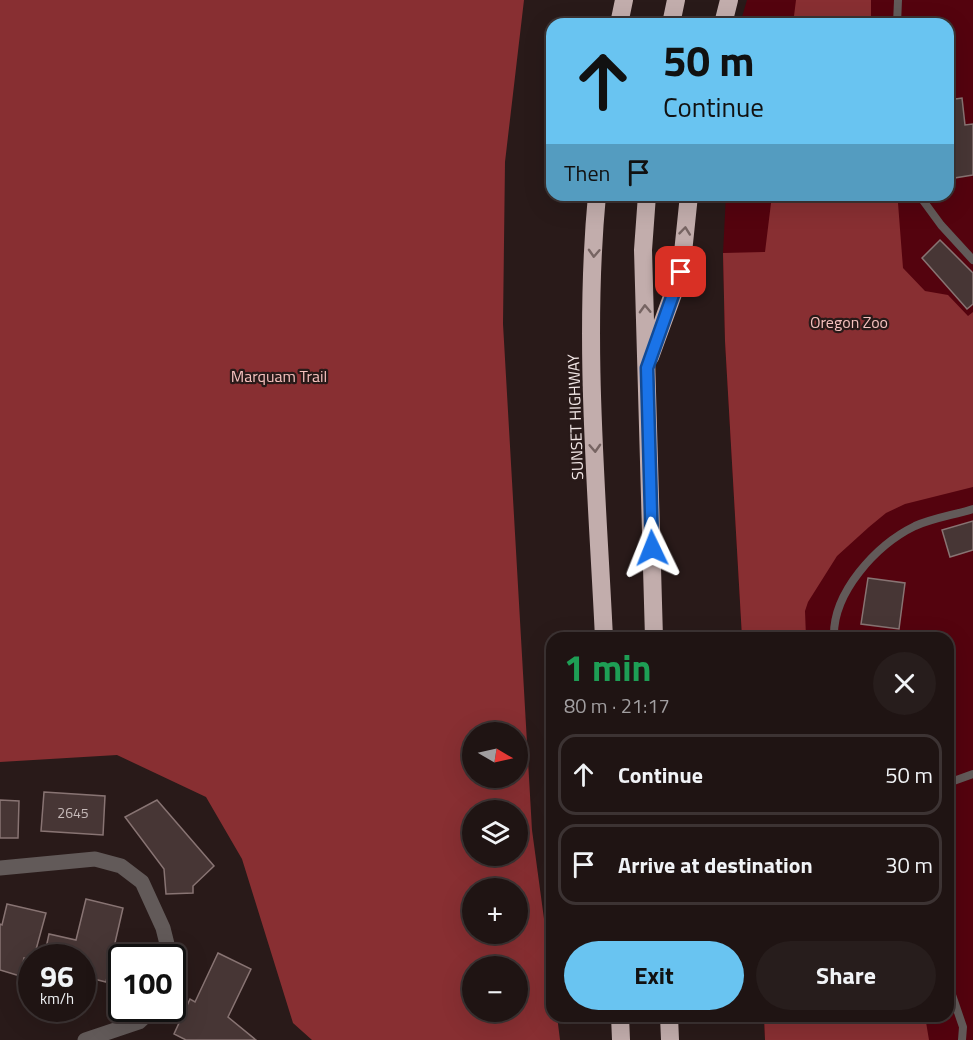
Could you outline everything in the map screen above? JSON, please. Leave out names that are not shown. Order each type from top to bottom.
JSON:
[{"type":"highway","points":[[672,18],[676,0]]},
{"type":"highway","points":[[724,18],[729,0]]},
{"type":"highway","name":"SUNSET HIGHWAY","points":[[597,201],[592,283],[592,401],[604,632]]},
{"type":"highway","points":[[647,201],[643,250],[654,632]]},
{"type":"highway","points":[[647,368],[681,272],[688,201]]},
{"type":"highway","points":[[620,1022],[621,1040]]},
{"type":"highway","points":[[669,1022],[670,1040]]},
{"type":"street","points":[[0,868],[95,859],[121,866],[142,882],[163,928],[167,944]]},
{"type":"street","points":[[85,1040],[139,1022]]},
{"type":"lane","points":[[897,18],[898,0]]},
{"type":"lane","points":[[923,201],[941,225],[973,260]]},
{"type":"lane","points":[[835,632],[838,608],[849,586],[865,566],[895,539],[916,526],[973,509]]},
{"type":"lane","points":[[954,781],[973,774]]},
{"type":"lane","points":[[954,1001],[963,1027],[962,1040]]},
{"type":"green space","name":"Marquam Trail","points":[[0,0],[524,0],[505,162],[503,324],[526,722],[462,722],[462,788],[528,788],[528,760],[532,830],[546,934],[546,1022],[558,1022],[560,1040],[312,1040],[293,1023],[242,859],[206,797],[117,755],[0,762]]},
{"type":"green space","name":"Oregon Zoo","points":[[747,0],[973,0],[973,1040],[765,1040],[764,1022],[954,1022],[954,632],[742,632],[725,341],[723,253],[726,201],[954,201],[954,18],[742,18]]},
{"type":"green space","points":[[796,0],[871,0],[871,18],[794,18]]},
{"type":"green space","points":[[771,201],[896,201],[903,268],[925,291],[948,295],[968,316],[973,312],[973,487],[905,504],[886,513],[869,527],[837,556],[808,602],[805,611],[806,632],[742,632],[725,341],[723,253],[765,252]]},
{"type":"green space","points":[[764,1022],[926,1022],[929,1040],[765,1040]]},
{"type":"building","points":[[962,98],[965,125],[973,124],[973,175],[954,178],[954,99]]},
{"type":"building","points":[[940,240],[973,273],[973,304],[967,309],[922,258]]},
{"type":"building","points":[[973,521],[973,550],[950,557],[942,530]]},
{"type":"building","points":[[868,578],[905,583],[899,629],[861,624]]},
{"type":"building","points":[[44,792],[105,796],[103,835],[41,831]]},
{"type":"building","points":[[0,800],[19,801],[18,838],[0,838]]},
{"type":"building","points":[[157,800],[214,866],[193,886],[193,893],[166,894],[164,869],[125,817]]},
{"type":"building","points":[[86,899],[123,908],[115,944],[108,944],[106,982],[96,980],[96,944],[47,944],[49,934],[76,940]]},
{"type":"building","points":[[7,904],[46,913],[38,944],[18,944],[18,975],[0,970],[0,924],[2,925]]},
{"type":"building","points":[[218,953],[251,969],[228,1017],[256,1040],[186,1040],[174,1034],[179,1022],[186,1022],[186,1008],[190,999],[195,1002]]},
{"type":"route","points":[[652,548],[647,368],[681,272]]}]
